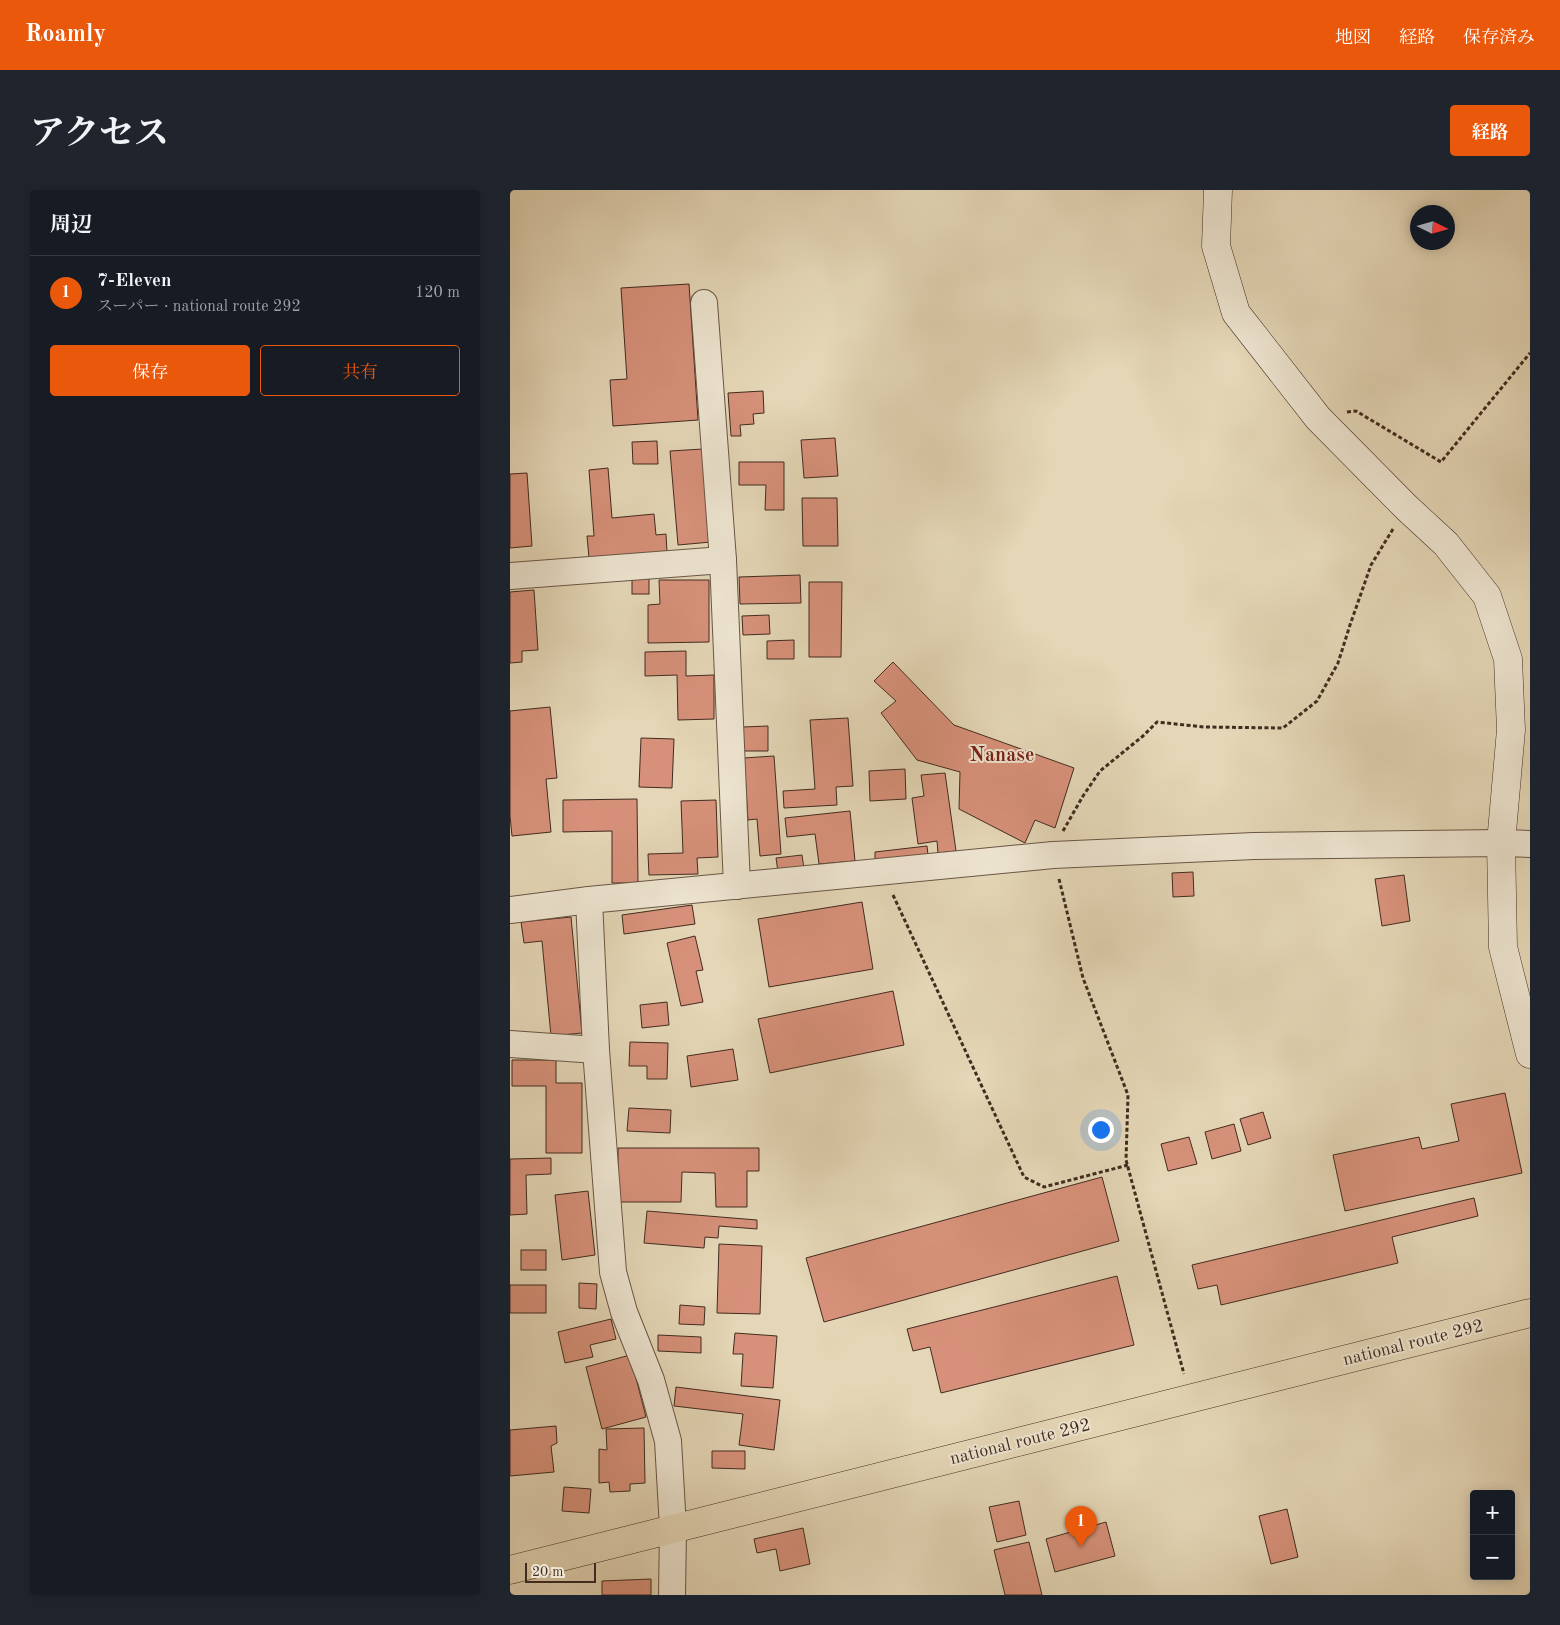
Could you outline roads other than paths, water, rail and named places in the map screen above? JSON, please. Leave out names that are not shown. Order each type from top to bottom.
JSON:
[{"type":"highway","name":"national route 292","points":[[510,1570],[1530,1313]]},
{"type":"street","points":[[1218,190],[1216,246],[1236,313],[1318,418],[1406,507],[1446,544],[1487,596],[1508,659],[1511,730],[1501,843],[1503,947],[1530,1054]]},
{"type":"street","points":[[704,303],[723,560],[737,886]]},
{"type":"street","points":[[510,576],[723,560]]},
{"type":"street","points":[[510,910],[588,900],[1054,855],[1254,846],[1530,844]]},
{"type":"street","points":[[588,900],[596,1050],[613,1272],[624,1312],[651,1380],[668,1441],[673,1528],[672,1595]]},
{"type":"street","points":[[510,1044],[596,1050]]},
{"type":"place","name":"7-Eleven","points":[[1081,1547]]},
{"type":"district","name":"Nanase","points":[[1002,754]]}]
